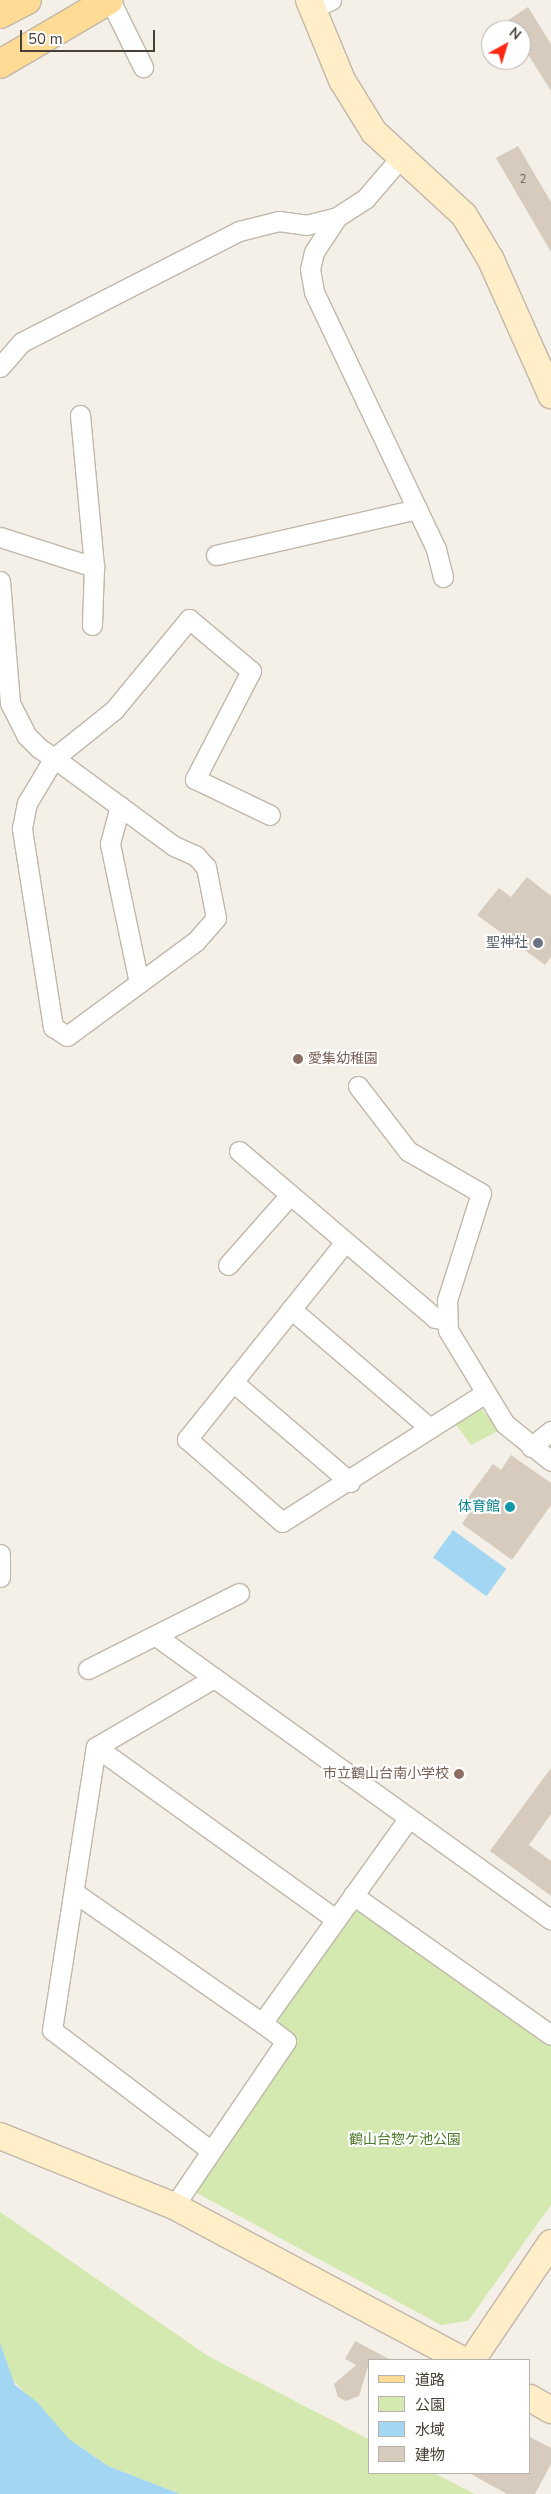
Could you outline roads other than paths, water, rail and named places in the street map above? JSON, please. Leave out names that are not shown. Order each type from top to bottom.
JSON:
[{"type":"main road","points":[[0,14],[27,0]]},
{"type":"main road","points":[[0,64],[109,0]]},
{"type":"street","points":[[109,0],[143,67]]},
{"type":"street","points":[[317,3],[347,88],[374,132],[464,215],[491,260],[551,395]]},
{"type":"street","points":[[0,367],[22,342],[239,231],[279,221],[306,225],[337,217],[365,199],[402,156]]},
{"type":"street","points":[[337,217],[314,252],[310,269],[314,292],[436,550],[443,577]]},
{"type":"street","points":[[80,415],[94,567],[92,626]]},
{"type":"street","points":[[216,555],[417,509]]},
{"type":"street","points":[[0,537],[94,567]]},
{"type":"street","points":[[0,581],[10,703],[26,735],[54,758],[206,866],[216,918],[196,941],[67,1036],[53,1027],[22,828],[38,778],[54,758],[114,710],[188,619],[251,671],[195,779],[270,815]]},
{"type":"street","points":[[120,806],[110,844],[139,983]]},
{"type":"street","points":[[358,1086],[408,1151],[482,1193],[452,1282],[446,1320],[485,1393],[506,1424],[531,1447],[551,1461]]},
{"type":"street","points":[[239,1150],[435,1318],[446,1320]]},
{"type":"street","points":[[228,1265],[290,1194]]},
{"type":"street","points":[[345,1242],[187,1439],[282,1522],[350,1482],[485,1393]]},
{"type":"street","points":[[291,1309],[430,1428]]},
{"type":"street","points":[[233,1382],[350,1482]]},
{"type":"street","points":[[531,1447],[551,1431]]},
{"type":"street","points":[[0,1554],[0,1577]]},
{"type":"street","points":[[88,1669],[240,1593]]},
{"type":"street","points":[[156,1636],[551,1920]]},
{"type":"street","points":[[96,1747],[214,1678]]},
{"type":"street","points":[[96,1747],[75,1893],[52,2030],[210,2150]]},
{"type":"street","points":[[96,1747],[335,1919]]},
{"type":"street","points":[[262,2023],[409,1818]]},
{"type":"street","points":[[75,1893],[286,2041],[210,2150],[174,2206]]},
{"type":"street","points":[[353,1895],[551,2035]]},
{"type":"street","points":[[11,2140],[174,2206],[461,2359]]},
{"type":"street","points":[[473,2359],[551,2243]]},
{"type":"street","points":[[531,2399],[551,2410]]},
{"type":"water","points":[[453,1530],[506,1569],[486,1596],[433,1558]]},
{"type":"water","points":[[0,2343],[15,2385],[37,2402],[69,2439],[108,2466],[180,2494],[0,2494]]},
{"type":"place","name":"聖神社","points":[[538,943]]},
{"type":"place","name":"愛集幼稚園","points":[[298,1059]]},
{"type":"place","name":"体育館","points":[[510,1507]]},
{"type":"place","name":"市立鶴山台南小学校","points":[[459,1774]]},
{"type":"park label","name":"鶴山台惣ケ池公園","points":[[405,2140]]}]
